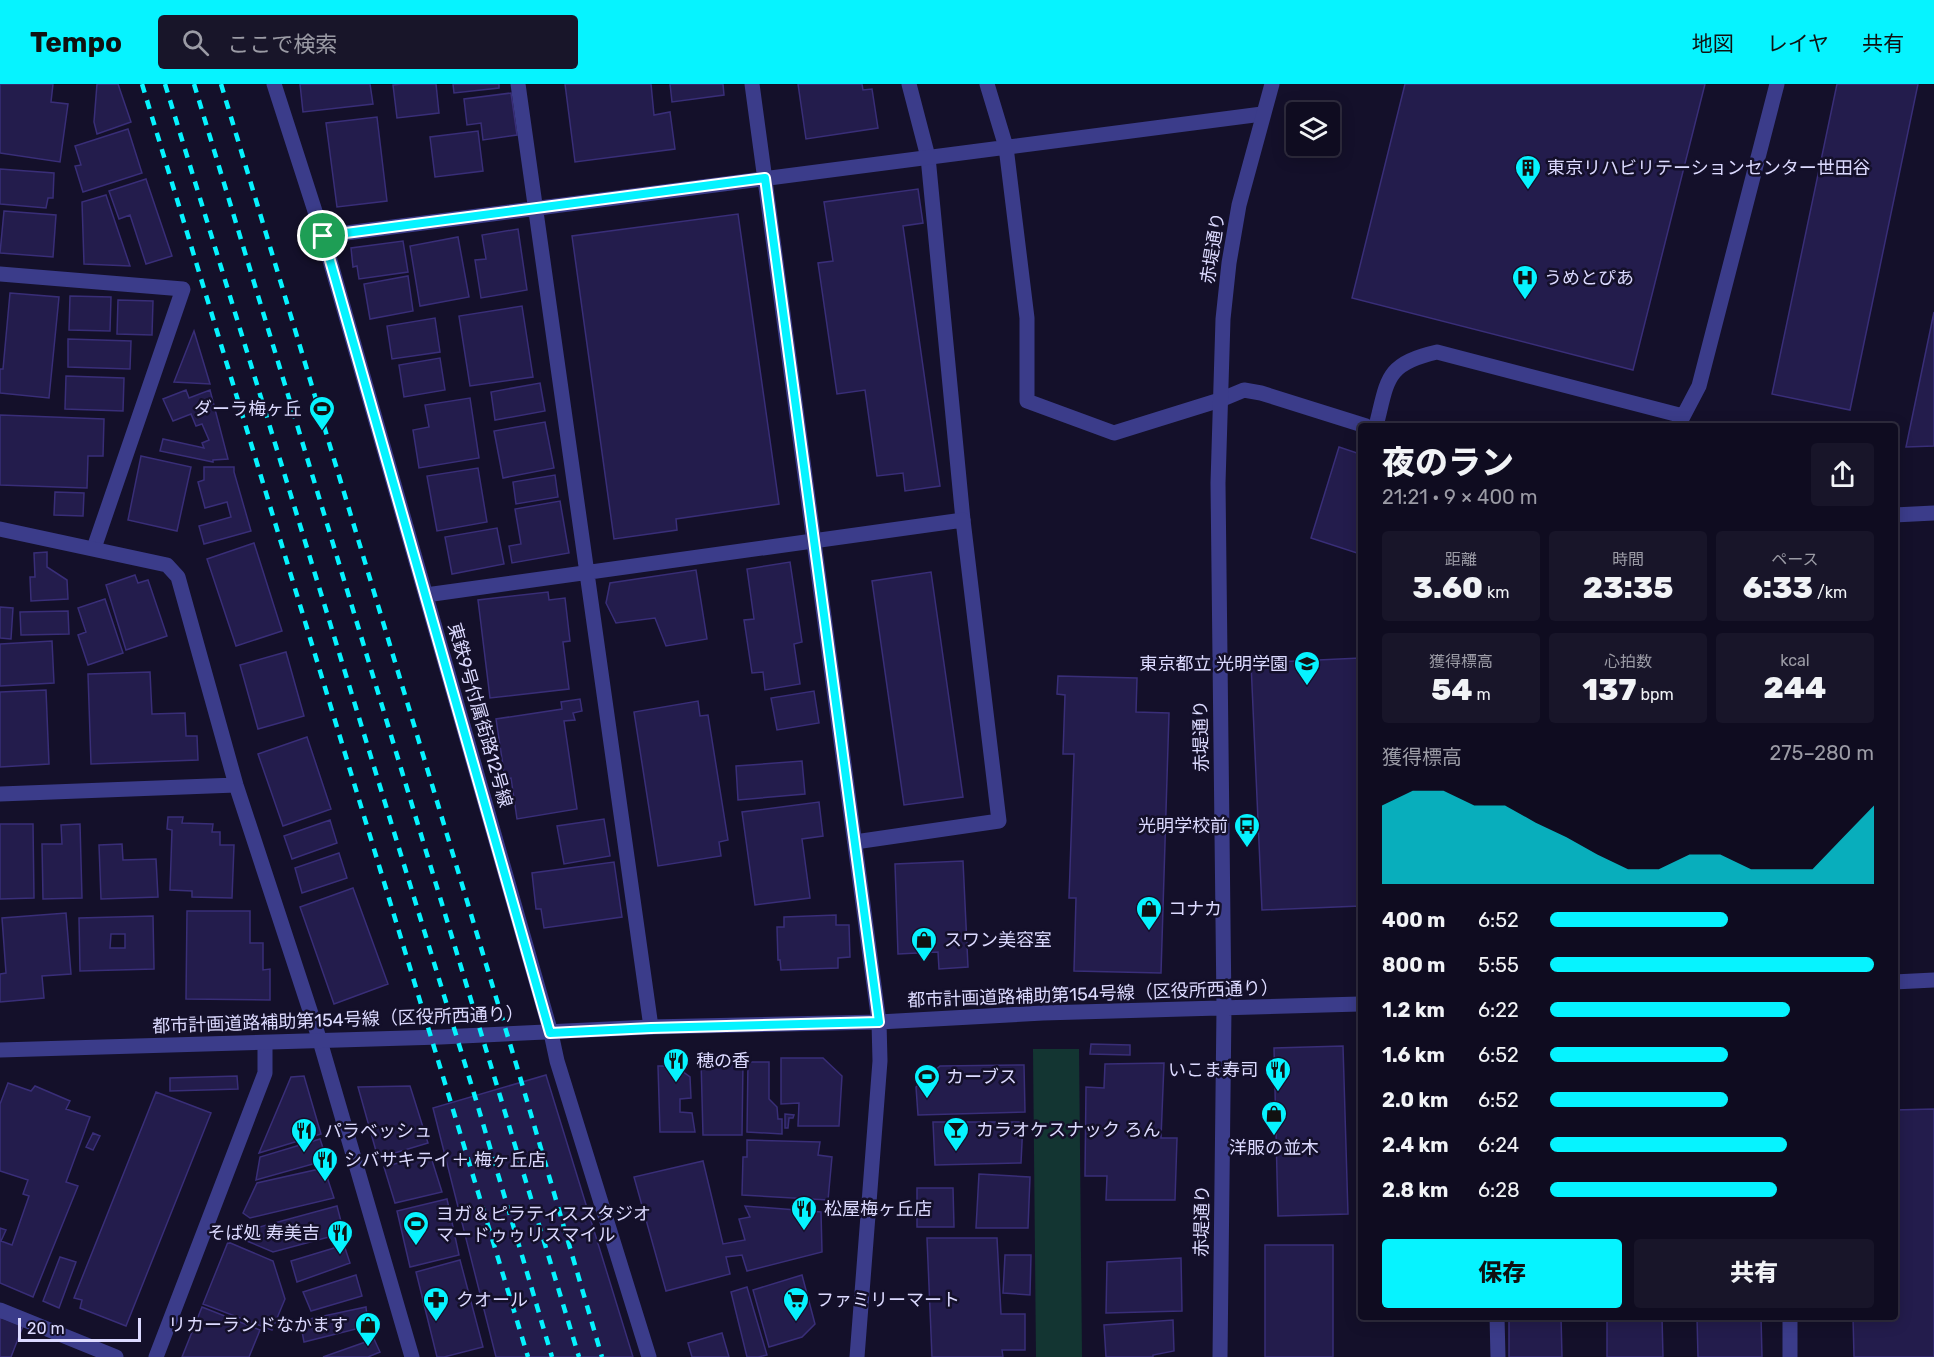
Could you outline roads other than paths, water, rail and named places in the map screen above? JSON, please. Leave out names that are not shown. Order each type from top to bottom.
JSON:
[{"type":"street","name":"東鉄9号付属街路12号線","points":[[274,84],[323,236],[557,1061],[649,1357]]},
{"type":"street","points":[[518,84],[651,1028]]},
{"type":"street","points":[[752,84],[879,1022],[879,1072],[857,1357]]},
{"type":"street","points":[[855,842],[999,821],[963,520],[928,157],[909,84]]},
{"type":"street","points":[[987,84],[1006,147],[1027,318],[1027,401],[1114,433],[1220,400],[1244,390],[1358,424]]},
{"type":"street","name":"赤堤通り","points":[[1220,1357],[1224,1008],[1218,507],[1223,319],[1229,263],[1239,205],[1272,84]]},
{"type":"street","points":[[1377,423],[1386,386],[1396,368],[1415,357],[1437,352],[1681,421],[1699,386],[1777,84]]},
{"type":"street","points":[[323,236],[1262,114]]},
{"type":"street","points":[[0,274],[183,289],[94,548]]},
{"type":"street","points":[[1898,515],[1934,513]]},
{"type":"street","points":[[426,595],[963,520]]},
{"type":"street","points":[[0,529],[167,565],[178,577],[236,785],[320,1041],[412,1357]]},
{"type":"street","points":[[0,794],[236,785]]},
{"type":"street","points":[[1898,982],[1934,980]]},
{"type":"street","name":"都市計画道路補助第154号線（区役所西通り）","points":[[0,1050],[320,1041],[879,1022],[1043,1013],[1358,1004]]},
{"type":"street","points":[[156,1357],[266,1073],[265,1042]]},
{"type":"street","points":[[0,1310],[116,1357]]},
{"type":"street","points":[[1497,1320],[1498,1357]]},
{"type":"street","points":[[1790,1320],[1790,1357]]},
{"type":"railway","points":[[142,84],[528,1357]]},
{"type":"railway","points":[[165,84],[476,1100],[552,1357]]},
{"type":"railway","points":[[194,84],[579,1357]]},
{"type":"railway","points":[[221,84],[602,1357]]},
{"type":"place","name":"東京リハビリテーションセンター世田谷","points":[[1528,191]]},
{"type":"place","name":"うめとぴあ","points":[[1525,301]]},
{"type":"place","name":"ダーラ梅ヶ丘","points":[[322,432]]},
{"type":"place","name":"東京都立 光明学園","points":[[1307,687]]},
{"type":"place","name":"光明学校前","points":[[1247,849]]},
{"type":"place","name":"コナカ","points":[[1149,932]]},
{"type":"place","name":"スワン美容室","points":[[924,963]]},
{"type":"place","name":"穂の香","points":[[676,1084]]},
{"type":"place","name":"いこま寿司","points":[[1278,1093]]},
{"type":"place","name":"カーブス","points":[[927,1100]]},
{"type":"place","name":"洋服の並木","points":[[1274,1137]]},
{"type":"place","name":"カラオケスナック ろん","points":[[956,1153]]},
{"type":"place","name":"パラベッシュ","points":[[304,1154]]},
{"type":"place","name":"シバサキテイ＋ 梅ヶ丘店","points":[[325,1183]]},
{"type":"place","name":"松屋梅ヶ丘店","points":[[804,1232]]},
{"type":"place","name":"ヨガ＆ピラティススタジオ マードゥゥリスマイル","points":[[416,1247]]},
{"type":"place","name":"そば処 寿美吉","points":[[340,1256]]},
{"type":"place","name":"クオール","points":[[436,1323]]},
{"type":"place","name":"ファミリーマート","points":[[796,1323]]},
{"type":"place","name":"リカーランドなかます","points":[[368,1348]]}]
